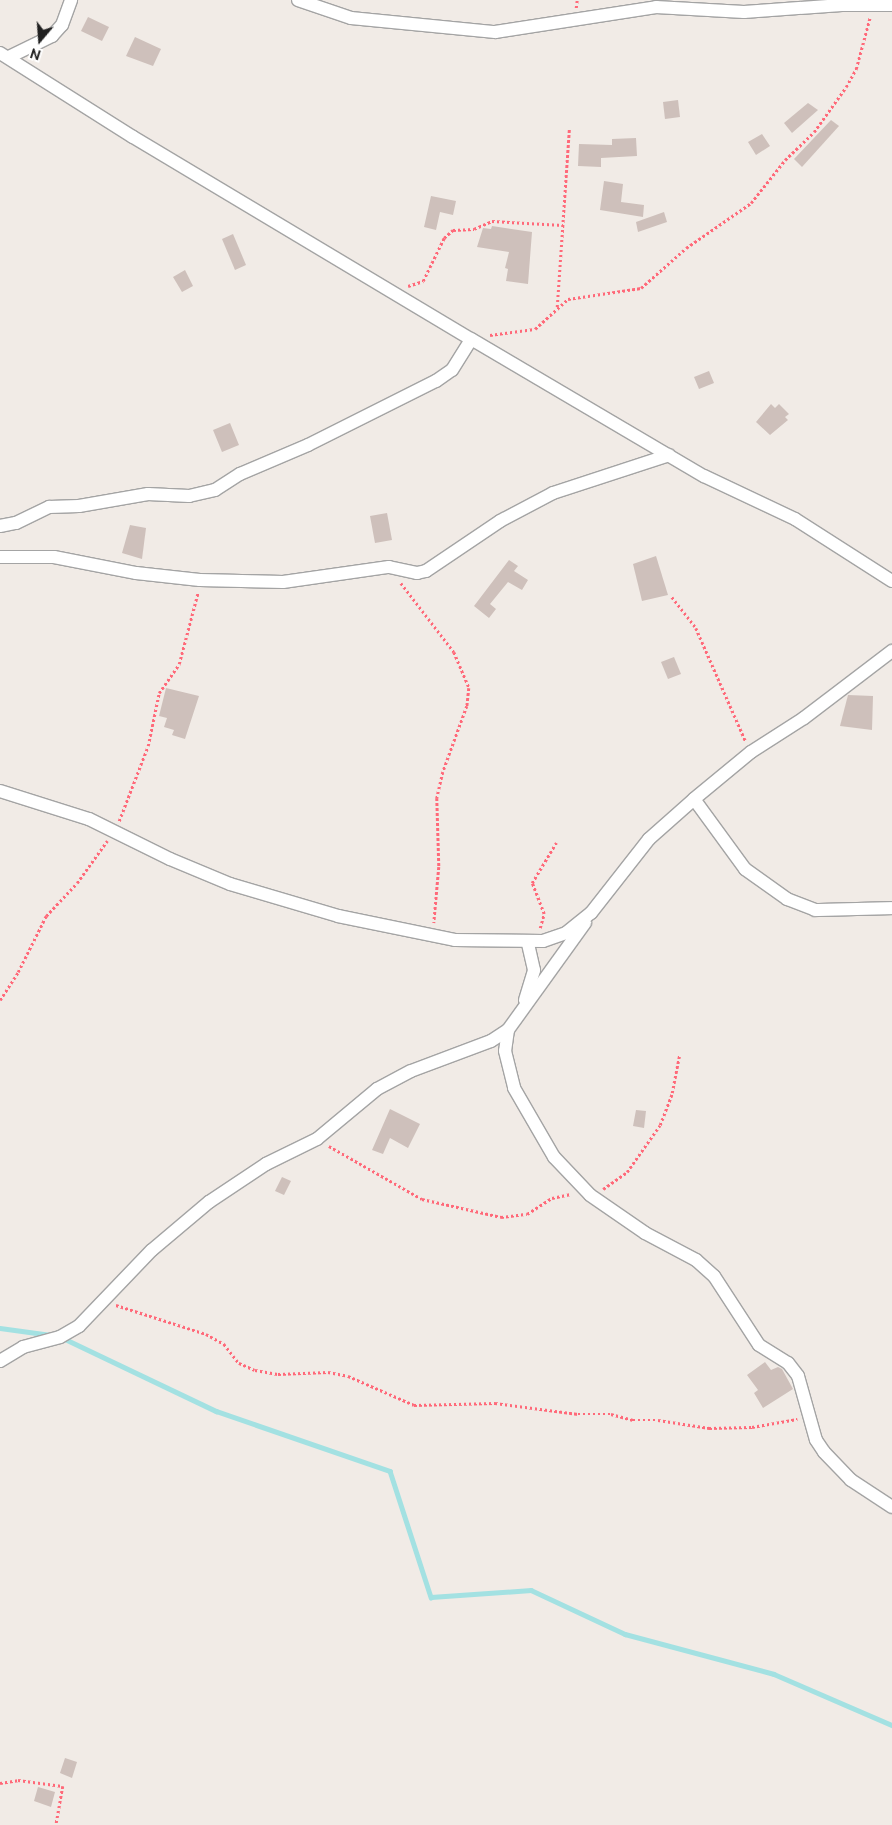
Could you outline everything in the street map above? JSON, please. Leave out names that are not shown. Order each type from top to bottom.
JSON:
[{"type":"street","points":[[5,55],[52,36],[62,25],[72,0]]},
{"type":"street","points":[[298,0],[351,18],[495,32],[656,7],[744,12],[874,5],[892,6]]},
{"type":"street","points":[[5,55],[133,137],[471,339],[704,476],[794,518],[892,580]]},
{"type":"street","points":[[0,526],[16,524],[49,508],[79,506],[148,494],[189,496],[215,490],[240,474],[308,445],[436,381],[452,370],[471,339]]},
{"type":"street","points":[[0,557],[54,557],[200,580],[284,582],[389,567],[408,573],[426,571],[500,521],[553,493],[669,454]]},
{"type":"street","points":[[0,1361],[23,1347],[70,1332],[105,1301],[152,1250],[215,1197],[266,1164],[317,1139],[365,1098],[390,1081],[491,1041],[508,1030],[591,913],[649,839],[751,752],[804,718],[892,651]]},
{"type":"street","points":[[0,791],[114,830],[170,859],[230,884],[338,916],[432,937],[528,943],[566,933],[591,913]]},
{"type":"street","points":[[694,799],[744,869],[787,899],[821,911],[892,908]]},
{"type":"street","points":[[523,1008],[534,970],[528,943]]},
{"type":"street","points":[[508,1030],[505,1051],[519,1099],[554,1157],[590,1195],[645,1233],[696,1260],[714,1276],[760,1345],[788,1363],[798,1376],[816,1440],[837,1468],[892,1507]]},
{"type":"path","points":[[471,339],[535,329],[557,306],[568,299],[648,284],[686,248],[751,204],[784,160],[814,132],[846,87],[856,69],[874,5]]},
{"type":"path","points":[[557,306],[569,129]]},
{"type":"path","points":[[386,288],[416,285],[423,281],[444,238],[453,230],[474,229],[492,221],[563,225]]},
{"type":"path","points":[[389,567],[454,652],[469,688],[467,706],[450,750],[437,798],[439,867],[432,937]]},
{"type":"path","points":[[0,1000],[18,972],[46,916],[77,883],[114,830],[148,746],[159,693],[179,664],[200,580]]},
{"type":"path","points":[[672,597],[698,634],[751,752]]},
{"type":"path","points":[[528,943],[542,926],[544,914],[532,883],[556,842]]},
{"type":"path","points":[[317,1139],[412,1195],[501,1217],[526,1214],[557,1196],[590,1195],[621,1178],[642,1152],[667,1110],[679,1056]]},
{"type":"path","points":[[105,1301],[206,1334],[224,1344],[239,1363],[255,1370],[278,1374],[328,1372],[348,1376],[414,1405],[495,1403],[716,1428],[752,1427],[809,1417]]},
{"type":"path","points":[[0,1783],[18,1780],[63,1786],[56,1825]]},
{"type":"building","points":[[88,17],[109,27],[102,41],[81,31]]},
{"type":"building","points":[[135,37],[161,49],[153,66],[126,56]]},
{"type":"building","points":[[678,100],[680,117],[665,119],[663,102]]},
{"type":"building","points":[[808,103],[818,110],[792,133],[784,123]]},
{"type":"building","points":[[831,120],[839,126],[802,167],[794,159]]},
{"type":"building","points":[[762,134],[770,146],[756,155],[748,142]]},
{"type":"building","points":[[636,138],[637,156],[601,158],[601,167],[578,166],[579,144],[612,145],[612,139]]},
{"type":"building","points":[[604,181],[623,184],[621,202],[644,205],[643,217],[600,210]]},
{"type":"building","points":[[431,196],[456,201],[453,215],[440,212],[436,230],[424,227]]},
{"type":"building","points":[[664,212],[667,222],[638,232],[636,222]]},
{"type":"building","points":[[492,226],[532,232],[528,284],[506,281],[508,269],[505,268],[509,252],[477,247],[483,228],[491,229]]},
{"type":"building","points":[[233,234],[246,265],[235,270],[222,239]]},
{"type":"building","points":[[185,270],[193,286],[182,292],[173,277]]},
{"type":"building","points":[[709,371],[714,383],[699,389],[694,377]]},
{"type":"building","points":[[771,404],[775,408],[779,404],[789,414],[785,417],[788,420],[770,435],[756,422]]},
{"type":"building","points":[[230,423],[239,445],[222,452],[213,430]]},
{"type":"building","points":[[387,513],[392,540],[375,543],[370,516]]},
{"type":"building","points":[[130,525],[146,528],[142,559],[122,553]]},
{"type":"building","points":[[656,556],[668,595],[642,601],[633,564]]},
{"type":"building","points":[[509,560],[518,566],[514,571],[528,580],[522,590],[508,582],[490,604],[496,609],[489,618],[474,606]]},
{"type":"building","points":[[674,657],[681,674],[668,679],[661,662]]},
{"type":"building","points":[[166,688],[199,696],[185,739],[172,735],[174,730],[164,727],[167,718],[159,716]]},
{"type":"building","points":[[848,695],[873,696],[872,730],[840,726]]},
{"type":"building","points":[[390,1109],[420,1124],[408,1148],[390,1138],[383,1154],[372,1150]]},
{"type":"building","points":[[636,1110],[646,1111],[644,1128],[633,1126]]},
{"type":"building","points":[[282,1177],[291,1181],[284,1195],[275,1191]]},
{"type":"building","points":[[765,1362],[771,1370],[778,1367],[782,1369],[793,1389],[763,1408],[754,1393],[758,1390],[747,1375]]},
{"type":"building","points":[[65,1758],[77,1762],[72,1778],[60,1773]]},
{"type":"building","points":[[38,1787],[55,1792],[51,1807],[34,1801]]},
{"type":"waterway","points":[[0,1328],[51,1335]]},
{"type":"waterway","points":[[63,1338],[216,1411],[390,1471],[431,1597],[531,1590],[625,1634],[774,1674],[892,1725]]}]
